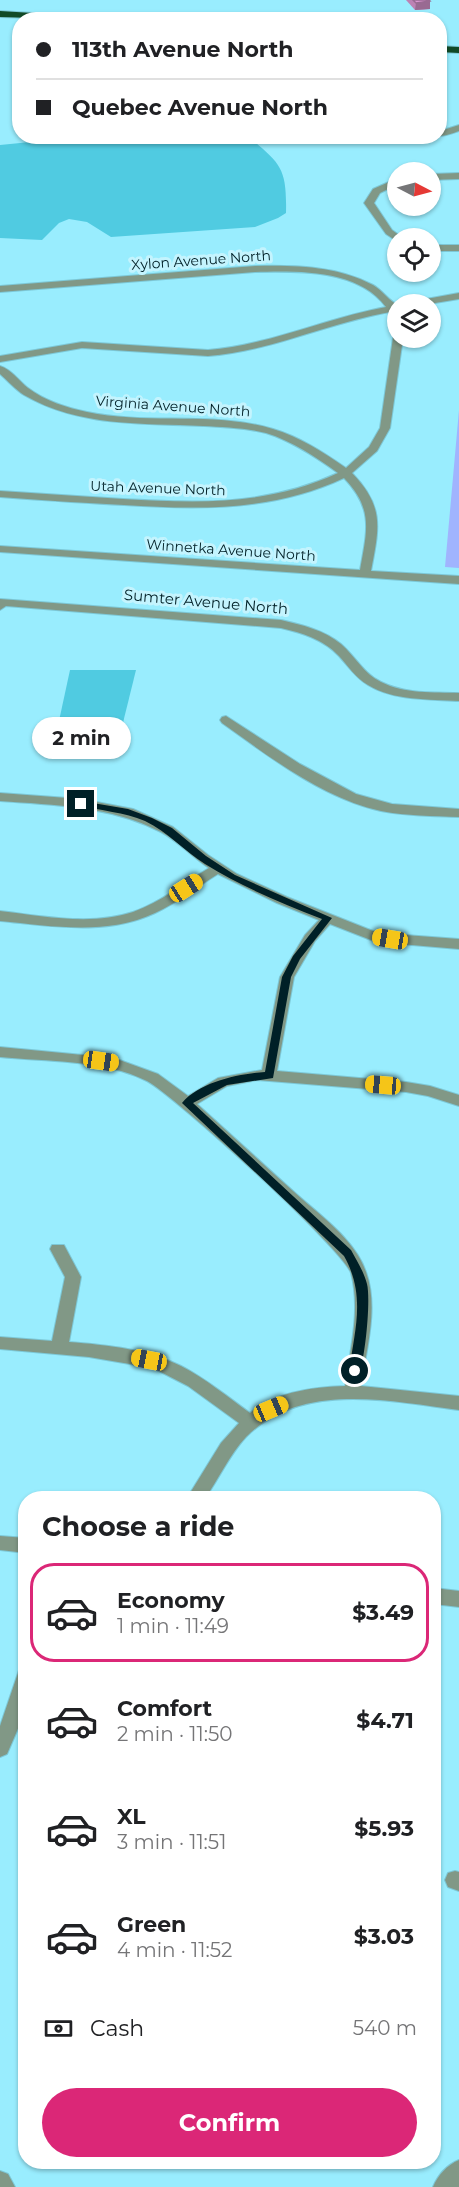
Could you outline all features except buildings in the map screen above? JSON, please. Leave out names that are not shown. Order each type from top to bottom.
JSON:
[{"type":"street","points":[[441,177],[459,176]]},
{"type":"street","points":[[387,186],[377,190],[371,196],[369,203],[387,229]]},
{"type":"street","points":[[441,248],[459,248]]},
{"type":"street","name":"Xylon Avenue North","points":[[0,289],[286,268],[334,274],[378,293],[387,302]]},
{"type":"street","points":[[441,299],[459,296]]},
{"type":"street","points":[[0,359],[82,345],[227,352],[261,346],[345,318],[387,312]]},
{"type":"street","name":"Utah Avenue North","points":[[0,494],[182,507],[261,503],[297,495],[346,473],[373,449],[385,428],[397,348]]},
{"type":"street","name":"Virginia Avenue North","points":[[0,369],[22,389],[55,406],[76,412],[123,420],[237,424],[259,428],[302,445],[346,473],[368,498],[372,512],[365,574]]},
{"type":"street","name":"Winnetka Avenue North","points":[[0,549],[459,580]]},
{"type":"street","name":"Sumter Avenue North","points":[[1,604],[281,624],[301,628],[330,642],[365,678],[377,685],[394,691],[459,697]]},
{"type":"street","points":[[226,720],[280,757],[358,799],[387,808],[459,813]]},
{"type":"street","points":[[0,797],[81,804],[128,812],[168,830],[218,868],[256,889],[328,918],[376,937],[459,944]]},
{"type":"street","points":[[0,916],[81,923],[120,920],[155,907],[218,868]]},
{"type":"street","points":[[269,1075],[287,977],[305,945],[328,918]]},
{"type":"street","points":[[0,1052],[114,1063],[153,1078],[186,1103],[333,1237],[347,1253],[357,1270],[362,1286],[363,1304],[352,1393]]},
{"type":"street","points":[[186,1103],[223,1082],[249,1076],[269,1075],[406,1087],[430,1091],[459,1101]]},
{"type":"street","points":[[58,1249],[73,1277],[59,1349]]},
{"type":"street","points":[[0,1343],[149,1360],[172,1369],[194,1382],[250,1422]]},
{"type":"street","points":[[200,1491],[226,1450],[250,1422],[271,1409],[294,1400],[318,1394],[352,1393],[459,1403]]},
{"type":"street","points":[[0,1543],[18,1545]]},
{"type":"street","points":[[441,1597],[459,1599]]},
{"type":"street","points":[[0,1748],[18,1703]]},
{"type":"street","points":[[444,2187],[459,2171]]},
{"type":"street","points":[[0,2181],[4,2187]]},
{"type":"shaded area","points":[[257,144],[280,168],[285,186],[286,213],[255,227],[111,237],[87,222],[69,219],[59,223],[42,240],[0,238],[0,145]]},
{"type":"shaded area","points":[[459,410],[459,568],[445,567]]},
{"type":"shaded area","points":[[70,670],[136,670],[117,747],[54,744]]},
{"type":"route","points":[[81,804],[105,806],[149,820],[168,830],[203,858],[232,877],[328,918],[296,958],[287,977],[269,1075],[257,1075],[223,1082],[186,1103],[333,1237],[347,1253],[357,1270],[362,1286],[363,1304],[355,1371]]}]
